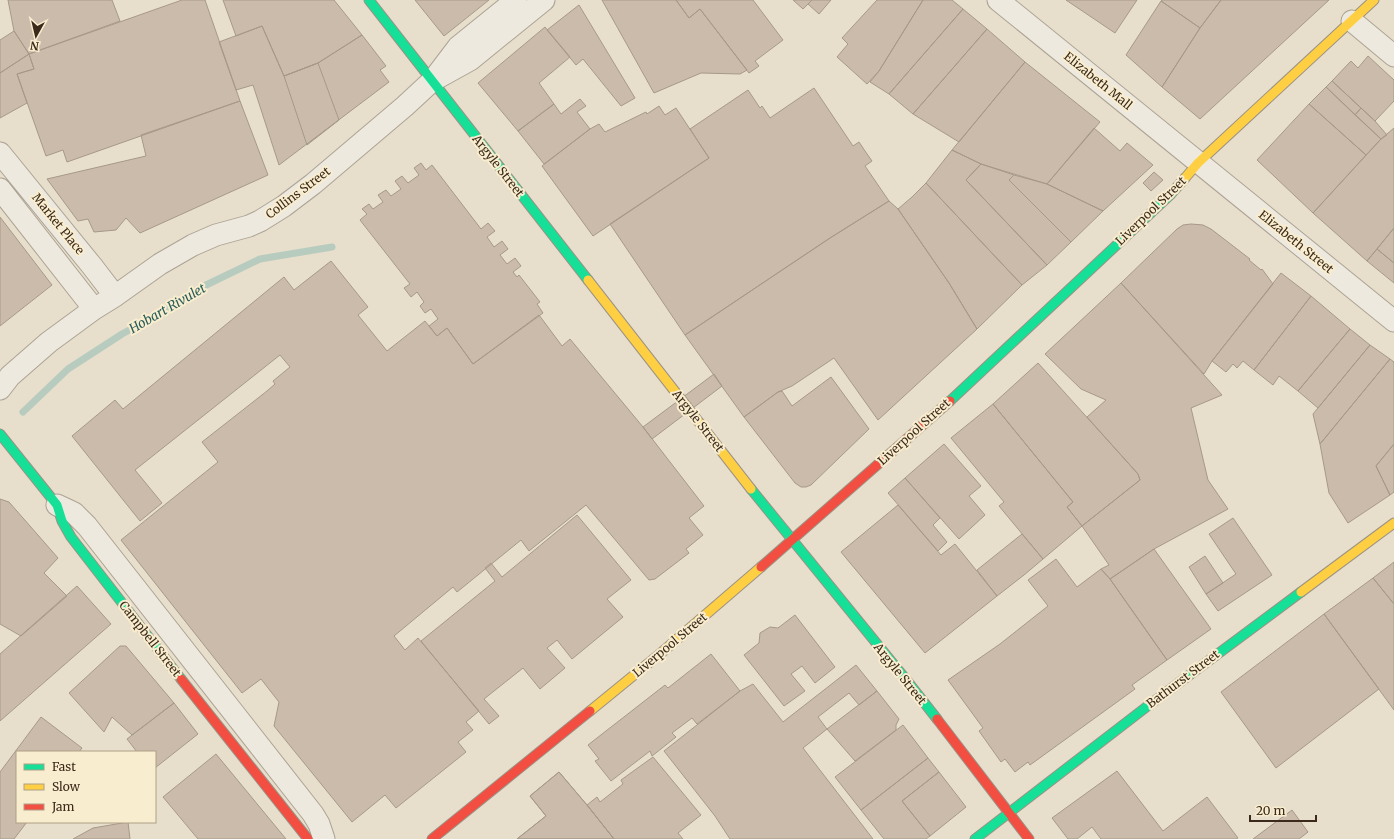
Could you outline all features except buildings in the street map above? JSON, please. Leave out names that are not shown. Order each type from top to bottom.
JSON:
[{"type":"main road","name":"Argyle Street","points":[[369,0],[792,541],[908,682],[1030,839]]},
{"type":"main road","name":"Liverpool Street","points":[[432,839],[655,658],[792,541],[938,412],[1164,200],[1198,163],[1374,0]]},
{"type":"main road","name":"Campbell Street","points":[[0,434],[57,505],[64,525],[71,537],[136,622],[308,839]]},
{"type":"main road","name":"Bathurst Street","points":[[975,839],[1145,708],[1394,523]]},
{"type":"street","points":[[432,81],[458,47],[516,0]]},
{"type":"street","name":"Collins Street","points":[[0,389],[10,376],[49,342],[160,264],[193,245],[216,235],[249,226],[276,211],[313,184],[405,106],[432,81],[470,60],[544,0]]},
{"type":"street","name":"Elizabeth Mall","points":[[998,0],[1198,163]]},
{"type":"street","points":[[1352,21],[1394,56]]},
{"type":"street","name":"Market Place","points":[[2,159],[92,266],[115,296]]},
{"type":"street","name":"Elizabeth Street","points":[[1198,163],[1394,321]]},
{"type":"street","name":"Market Place","points":[[0,189],[94,309]]},
{"type":"street","points":[[57,505],[74,513],[87,526],[313,814],[319,824],[324,839]]},
{"type":"waterway","name":"Hobart Rivulet","points":[[23,412],[68,369],[122,334],[159,314],[202,287],[260,259],[332,247]]},
{"type":"traffic: fast","points":[[369,0],[588,280]]},
{"type":"traffic: fast","points":[[950,401],[1170,195],[1185,178]]},
{"type":"traffic: fast","points":[[0,434],[57,505],[62,521],[71,537],[181,679]]},
{"type":"traffic: fast","points":[[751,489],[937,719]]},
{"type":"traffic: fast","points":[[975,839],[1145,708],[1301,592]]},
{"type":"traffic: slow","points":[[1185,178],[1198,163],[1374,0]]},
{"type":"traffic: slow","points":[[588,280],[751,489]]},
{"type":"traffic: slow","points":[[1301,592],[1394,523]]},
{"type":"traffic: slow","points":[[590,711],[661,653],[761,567]]},
{"type":"traffic: jam","points":[[761,567],[950,401]]},
{"type":"traffic: jam","points":[[181,679],[308,839]]},
{"type":"traffic: jam","points":[[432,839],[590,711]]},
{"type":"traffic: jam","points":[[937,719],[1029,839]]}]
